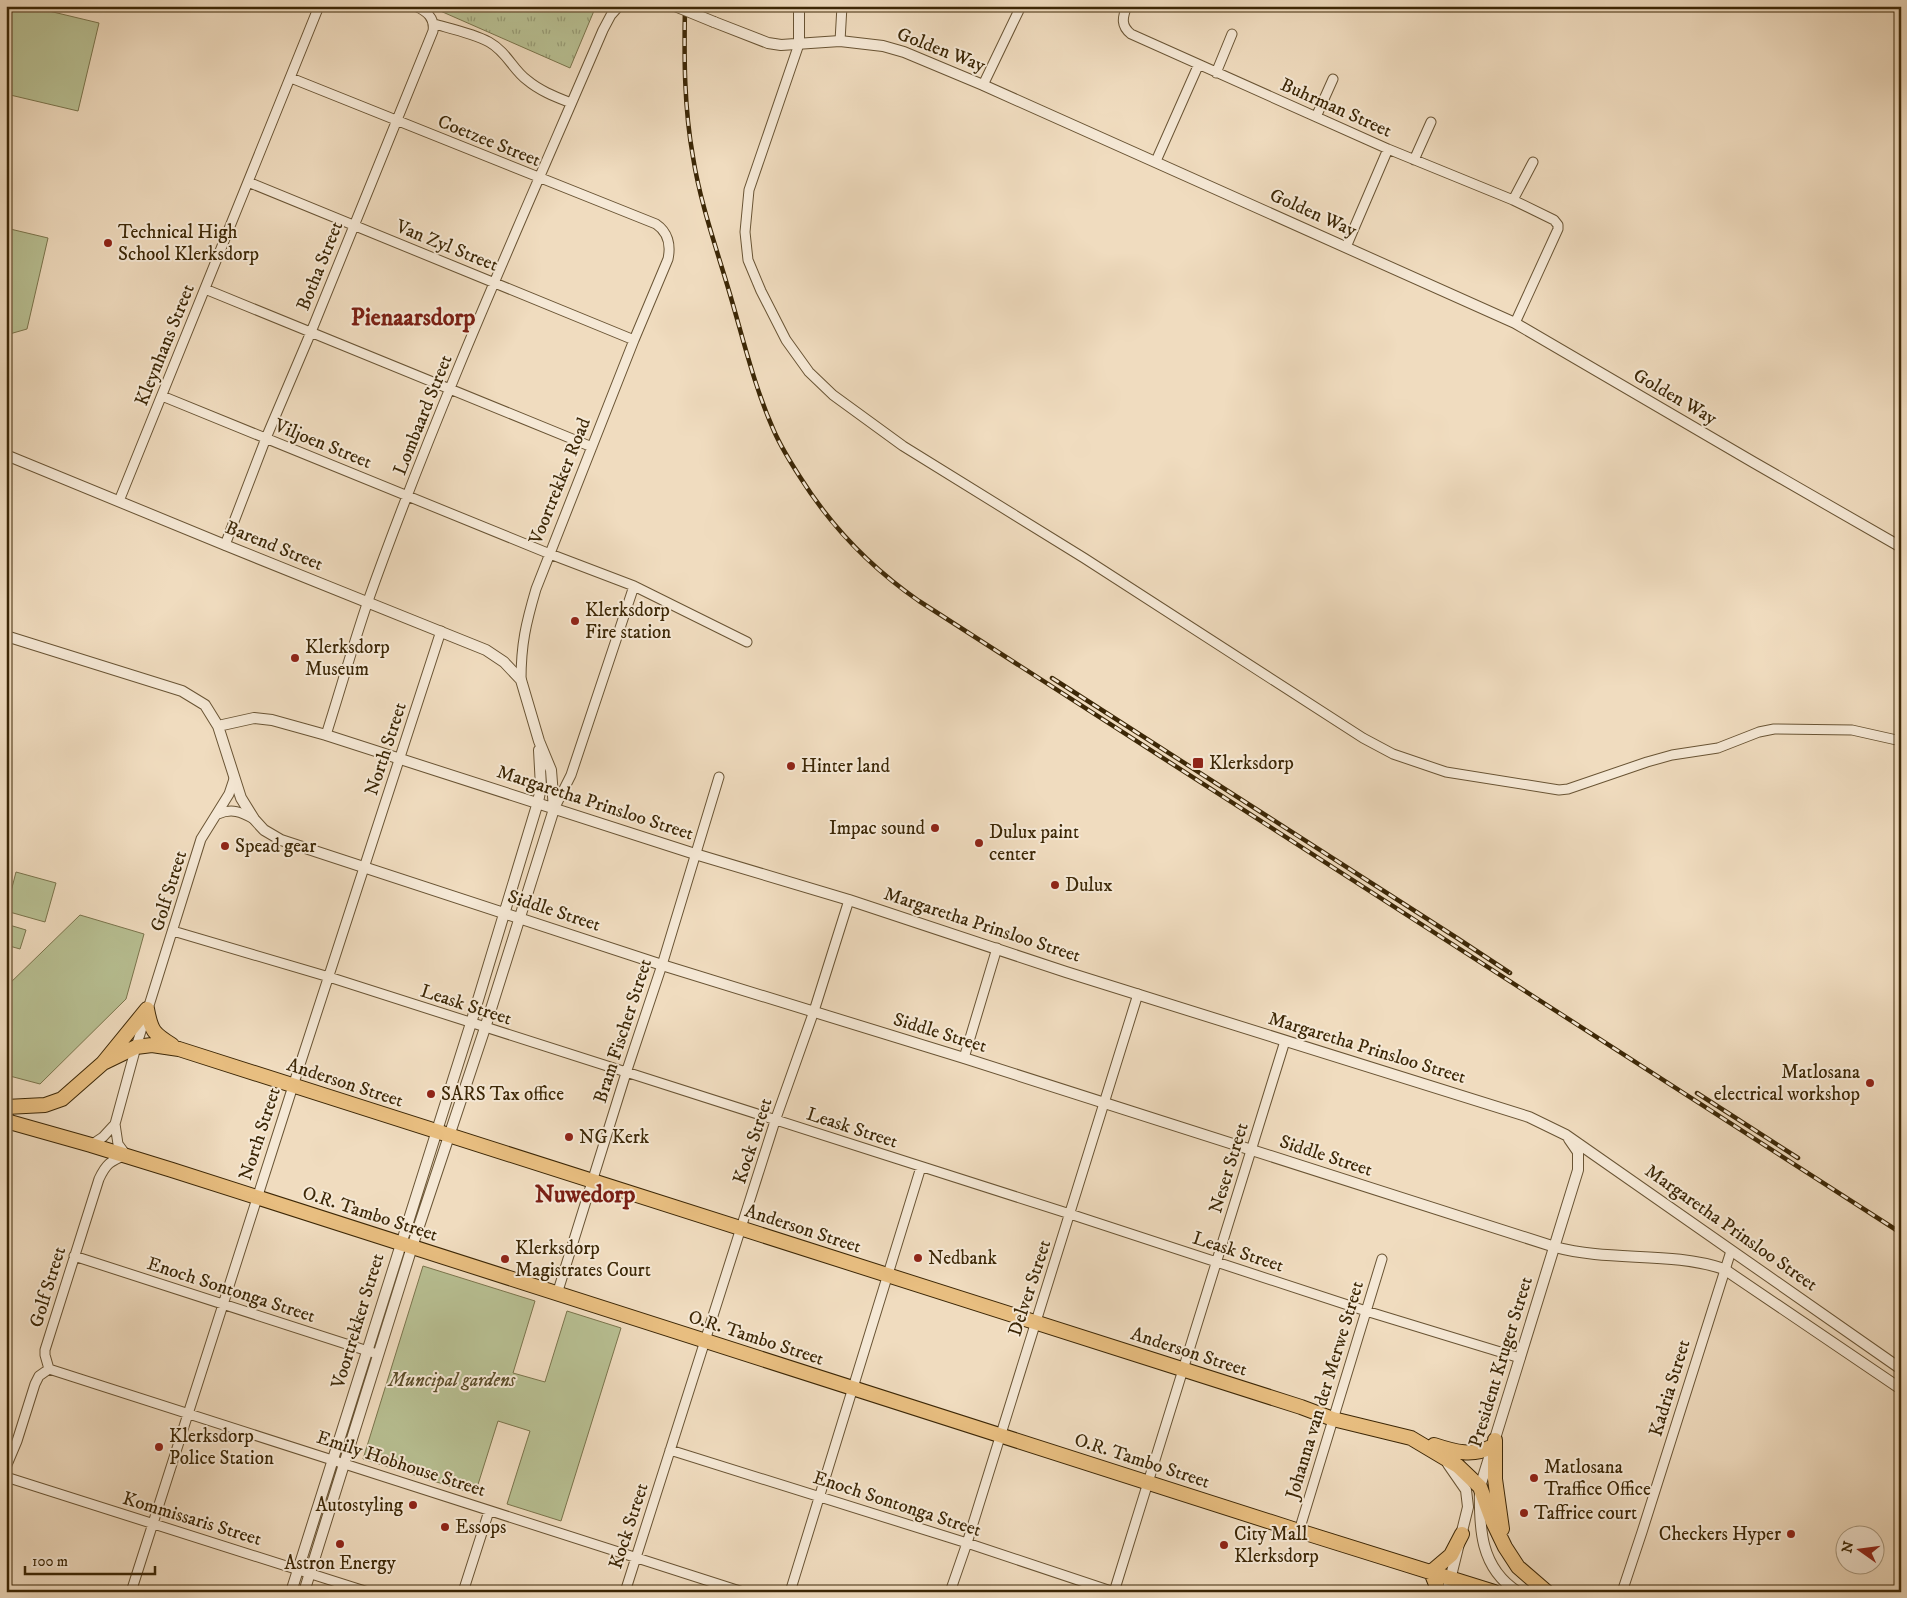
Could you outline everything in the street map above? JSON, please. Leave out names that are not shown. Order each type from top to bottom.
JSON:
[{"type":"main road","points":[[147,1010],[151,1028],[156,1035],[179,1049]]},
{"type":"main road","points":[[6,1107],[45,1105],[62,1099],[103,1062],[147,1010]]},
{"type":"main road","name":"Anderson Street","points":[[103,1062],[136,1047],[152,1045],[179,1049],[1333,1419],[1411,1438],[1458,1466],[1480,1487]]},
{"type":"main road","name":"O.R. Tambo Street","points":[[6,1121],[126,1156],[1431,1572],[1451,1587],[1487,1590]]},
{"type":"main road","points":[[1411,1438],[1452,1451],[1469,1454],[1486,1450],[1494,1443]]},
{"type":"main road","points":[[1494,1443],[1495,1479],[1505,1547]]},
{"type":"main road","points":[[1480,1487],[1505,1547],[1518,1567],[1547,1592]]},
{"type":"main road","points":[[1439,1592],[1431,1572],[1451,1555],[1462,1534]]},
{"type":"street","name":"Kleynhans Street","points":[[119,501],[319,6]]},
{"type":"street","points":[[415,6],[428,14],[434,24],[461,31],[490,42],[509,58],[525,79],[545,92],[571,103]]},
{"type":"street","name":"Lombaard Street","points":[[326,735],[368,602],[407,496],[571,103],[610,15],[619,6]]},
{"type":"street","name":"Golden Way","points":[[675,6],[768,43],[781,45],[840,41],[883,46],[904,52],[1156,161],[1514,323],[1901,547]]},
{"type":"street","points":[[799,6],[799,44],[749,190],[744,232],[748,260],[786,340],[809,372],[832,395],[903,446],[1084,558],[1363,738],[1393,754],[1446,772],[1568,790],[1647,762],[1672,755],[1718,748],[1759,732],[1774,729],[1852,730],[1901,741]]},
{"type":"street","points":[[840,41],[842,6]]},
{"type":"street","points":[[983,85],[1021,6]]},
{"type":"street","name":"Buhrman Street","points":[[1127,6],[1123,20],[1124,26],[1131,34],[1198,66],[1388,149],[1513,200],[1557,222],[1558,230],[1514,323]]},
{"type":"street","name":"Botha Street","points":[[225,545],[266,438],[311,332],[433,31],[434,24]]},
{"type":"street","points":[[1216,73],[1232,34]]},
{"type":"street","points":[[1156,161],[1198,66]]},
{"type":"street","name":"Coetzee Street","points":[[291,78],[656,224],[661,228],[669,241]]},
{"type":"street","points":[[1316,117],[1333,79]]},
{"type":"street","points":[[1414,160],[1431,122]]},
{"type":"street","points":[[1346,247],[1388,149]]},
{"type":"street","points":[[1513,200],[1533,162]]},
{"type":"street","name":"Van Zyl Street","points":[[248,182],[634,340]]},
{"type":"street","name":"Voortrekker Road","points":[[554,809],[551,770],[538,741],[521,680],[521,652],[526,621],[550,554],[668,259],[669,241]]},
{"type":"street","points":[[205,289],[592,447]]},
{"type":"street","name":"Viljoen Street","points":[[162,396],[550,554],[634,586],[747,642]]},
{"type":"street","name":"Barend Street","points":[[6,455],[486,650],[504,662],[521,680]]},
{"type":"street","points":[[554,809],[570,775],[634,586]]},
{"type":"street","name":"North Street","points":[[131,1592],[292,1086],[441,631]]},
{"type":"street","points":[[6,636],[182,691],[205,706],[218,726]]},
{"type":"street","name":"Margaretha Prinsloo Street","points":[[218,726],[254,718],[272,720],[326,735],[695,854],[849,900],[1285,1041],[1529,1117],[1566,1135],[1643,1187],[1731,1251],[1901,1369]]},
{"type":"street","name":"Siddle Street","points":[[218,726],[241,798],[254,819],[264,830],[281,840],[364,869],[1555,1247],[1582,1252],[1690,1261],[1724,1269]]},
{"type":"street","name":"Voortrekker Road","points":[[538,741],[541,786],[538,802]]},
{"type":"street","name":"Bram Fischer Street","points":[[557,1294],[662,964],[719,777]]},
{"type":"street","name":"Golf Street","points":[[49,1369],[45,1350],[104,1168],[112,1161],[126,1156],[118,1144],[115,1124],[147,1010],[201,840],[229,794],[234,779]]},
{"type":"street","name":"Voortrekker Street","points":[[443,1134],[471,1023],[538,802]]},
{"type":"street","name":"Voortrekker Street","points":[[291,1592],[366,1350],[406,1245],[443,1134],[485,1028],[518,918],[554,809]]},
{"type":"street","points":[[218,814],[228,810],[240,811],[254,819]]},
{"type":"street","name":"Kock Street","points":[[625,1592],[775,1121],[814,1011],[849,900]]},
{"type":"street","name":"Leask Street","points":[[173,931],[329,977],[1070,1214],[1366,1311],[1520,1358]]},
{"type":"street","points":[[964,1058],[997,948]]},
{"type":"street","name":"Delver Street","points":[[950,1592],[1001,1435],[1138,994]]},
{"type":"street","name":"Neser Street","points":[[1114,1592],[1285,1041]]},
{"type":"street","points":[[91,1145],[103,1137],[115,1124]]},
{"type":"street","name":"President Kruger Street","points":[[1518,1592],[1507,1585],[1492,1565],[1482,1541],[1479,1520],[1480,1487],[1578,1170],[1578,1152],[1566,1135]]},
{"type":"street","points":[[790,1592],[921,1167]]},
{"type":"street","name":"Voortrekker Street","points":[[304,1592],[378,1355],[406,1245]]},
{"type":"street","name":"Kadria Street","points":[[1622,1592],[1731,1251]]},
{"type":"street","name":"Enoch Sontonga Street","points":[[74,1256],[378,1355]]},
{"type":"street","name":"Johanna van der Merwe Street","points":[[1299,1531],[1382,1259]]},
{"type":"street","name":"Margaretha Prinsloo Street","points":[[1724,1269],[1901,1389]]},
{"type":"street","points":[[6,1467],[18,1441],[35,1384],[39,1376],[49,1369]]},
{"type":"street","name":"Emily Hobhouse Street","points":[[49,1369],[344,1462],[489,1511],[743,1592]]},
{"type":"street","name":"Enoch Sontonga Street","points":[[670,1450],[967,1543],[1114,1592]]},
{"type":"street","name":"President Kruger Street","points":[[1442,1457],[1457,1474],[1466,1490],[1468,1508],[1451,1587]]},
{"type":"street","name":"Kommissaris Street","points":[[6,1477],[310,1572],[368,1592]]},
{"type":"street","points":[[464,1592],[489,1511]]},
{"type":"green space","points":[[6,6],[28,6],[99,23],[78,111],[6,94]]},
{"type":"green space","points":[[429,6],[596,6],[570,68]]},
{"type":"green space","points":[[6,228],[48,238],[27,329],[6,335]]},
{"type":"green space","points":[[16,872],[56,883],[45,922],[6,911]]},
{"type":"green space","points":[[80,915],[144,934],[126,999],[40,1084],[6,1075],[6,987]]},
{"type":"green space","points":[[6,924],[26,930],[20,949],[6,945]]},
{"type":"green space","name":"Muncipal gardens","points":[[423,1266],[535,1301],[513,1373],[545,1382],[567,1311],[621,1328],[561,1521],[507,1504],[530,1431],[498,1421],[475,1494],[363,1459]]},
{"type":"railway","points":[[685,6],[686,101],[696,174],[755,379],[774,431],[790,461],[812,496],[853,545],[884,574],[919,601],[1901,1233]]},
{"type":"railway","points":[[1052,678],[1510,973]]},
{"type":"railway","points":[[1697,1093],[1798,1158]]},
{"type":"place","name":"Technical High School Klerksdorp","points":[[108,243]]},
{"type":"place","name":"Klerksdorp Fire station","points":[[575,621]]},
{"type":"place","name":"Klerksdorp Museum","points":[[295,658]]},
{"type":"place","name":"Klerksdorp","points":[[1198,763]]},
{"type":"place","name":"Hinter land","points":[[791,766]]},
{"type":"place","name":"Impac sound","points":[[935,828]]},
{"type":"place","name":"Dulux paint center","points":[[979,843]]},
{"type":"place","name":"Spead gear","points":[[225,846]]},
{"type":"place","name":"Dulux","points":[[1055,885]]},
{"type":"place","name":"Matlosana electrical workshop","points":[[1870,1083]]},
{"type":"place","name":"SARS Tax office","points":[[431,1094]]},
{"type":"place","name":"NG Kerk","points":[[569,1137]]},
{"type":"place","name":"Nedbank","points":[[918,1258]]},
{"type":"place","name":"Klerksdorp Magistrates Court","points":[[505,1259]]},
{"type":"place","name":"Klerksdorp Police Station","points":[[159,1447]]},
{"type":"place","name":"Matlosana Traffice Office","points":[[1534,1478]]},
{"type":"place","name":"Autostyling","points":[[413,1505]]},
{"type":"place","name":"Taffrice court","points":[[1524,1513]]},
{"type":"place","name":"Essops","points":[[445,1527]]},
{"type":"place","name":"Checkers Hyper","points":[[1791,1534]]},
{"type":"place","name":"Astron Energy","points":[[340,1544]]},
{"type":"place","name":"City Mall Klerksdorp","points":[[1224,1545]]},
{"type":"district","name":"Pienaarsdorp","points":[[413,318]]},
{"type":"district","name":"Nuwedorp","points":[[585,1195]]}]
